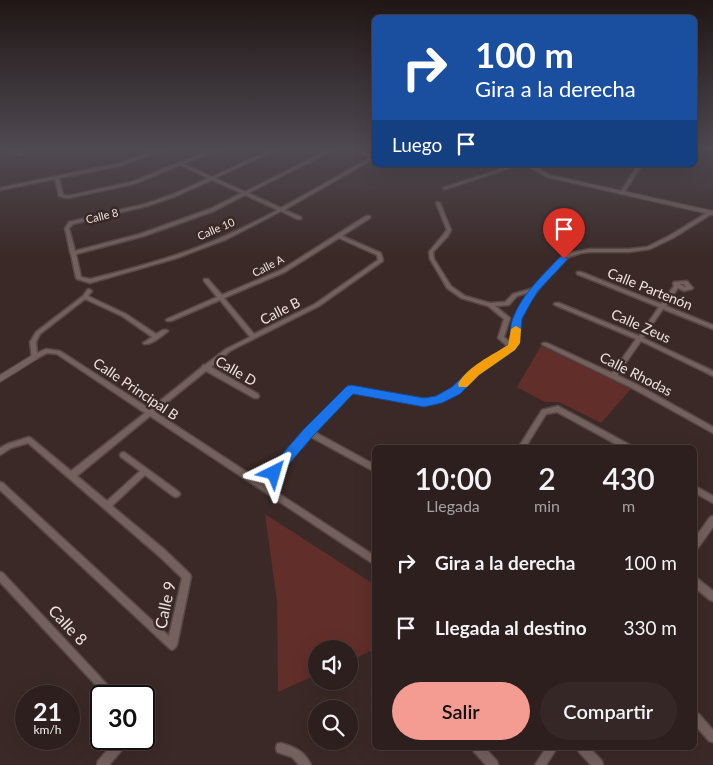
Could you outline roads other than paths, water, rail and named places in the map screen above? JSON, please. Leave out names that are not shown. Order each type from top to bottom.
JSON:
[{"type":"street","points":[[0,189],[17,186]]},
{"type":"street","points":[[59,186],[61,196],[68,197],[120,186]]},
{"type":"street","name":"Calle 8","points":[[72,253],[67,228],[71,223],[146,205],[193,186]]},
{"type":"street","points":[[228,186],[300,218]]},
{"type":"street","points":[[72,253],[175,225],[212,210],[262,186]]},
{"type":"street","name":"Calle 10","points":[[72,253],[79,278],[90,281],[204,247],[241,230],[323,186]]},
{"type":"street","points":[[445,188],[452,186]]},
{"type":"street","points":[[590,186],[712,213]]},
{"type":"street","points":[[622,193],[627,186]]},
{"type":"street","points":[[438,203],[449,230],[431,252],[432,259],[454,292],[490,305],[507,318],[501,338],[512,347]]},
{"type":"street","points":[[262,487],[308,432],[351,389],[424,402],[438,400],[456,391],[475,372],[512,347],[515,343],[517,319],[535,289],[564,259],[573,254],[633,251],[651,248],[712,213]]},
{"type":"street","name":"Calle A","points":[[169,320],[222,299],[283,270],[368,217]]},
{"type":"street","name":"Calle B","points":[[149,412],[228,350],[317,305],[382,260],[379,254],[339,236]]},
{"type":"street","name":"Calle Partenón","points":[[579,273],[713,327]]},
{"type":"street","points":[[206,280],[253,337]]},
{"type":"street","points":[[613,376],[677,286]]},
{"type":"street","points":[[490,305],[507,304],[515,295],[535,289]]},
{"type":"street","points":[[0,378],[34,357],[32,342],[38,333],[85,297],[89,291]]},
{"type":"street","points":[[85,297],[124,315],[156,337]]},
{"type":"street","name":"Calle Zeus","points":[[557,304],[639,338],[713,374]]},
{"type":"street","points":[[146,343],[165,331]]},
{"type":"street","name":"Calle Rhodas","points":[[545,344],[656,397],[713,430]]},
{"type":"street","name":"Calle Principal B","points":[[34,357],[46,351],[58,352],[372,559]]},
{"type":"street","name":"Calle D","points":[[205,367],[256,396]]},
{"type":"street","points":[[523,445],[544,412],[558,409],[624,445]]},
{"type":"street","points":[[72,476],[149,412]]},
{"type":"street","points":[[308,432],[372,467]]},
{"type":"street","name":"Calle 9","points":[[0,452],[9,446],[29,440],[162,553],[187,577],[172,645],[0,485]]},
{"type":"street","points":[[124,455],[176,494]]},
{"type":"street","points":[[107,506],[145,471]]},
{"type":"street","points":[[697,490],[713,500]]},
{"type":"street","points":[[697,542],[713,520]]},
{"type":"street","name":"Calle 8","points":[[0,576],[102,685]]},
{"type":"street","points":[[697,584],[713,597]]},
{"type":"street","points":[[697,720],[713,737]]},
{"type":"street","points":[[281,748],[295,753],[306,765]]},
{"type":"street","points":[[102,765],[115,750]]},
{"type":"street","points":[[480,750],[493,765]]},
{"type":"street","points":[[540,765],[551,750]]},
{"type":"street","points":[[585,750],[598,765]]}]
